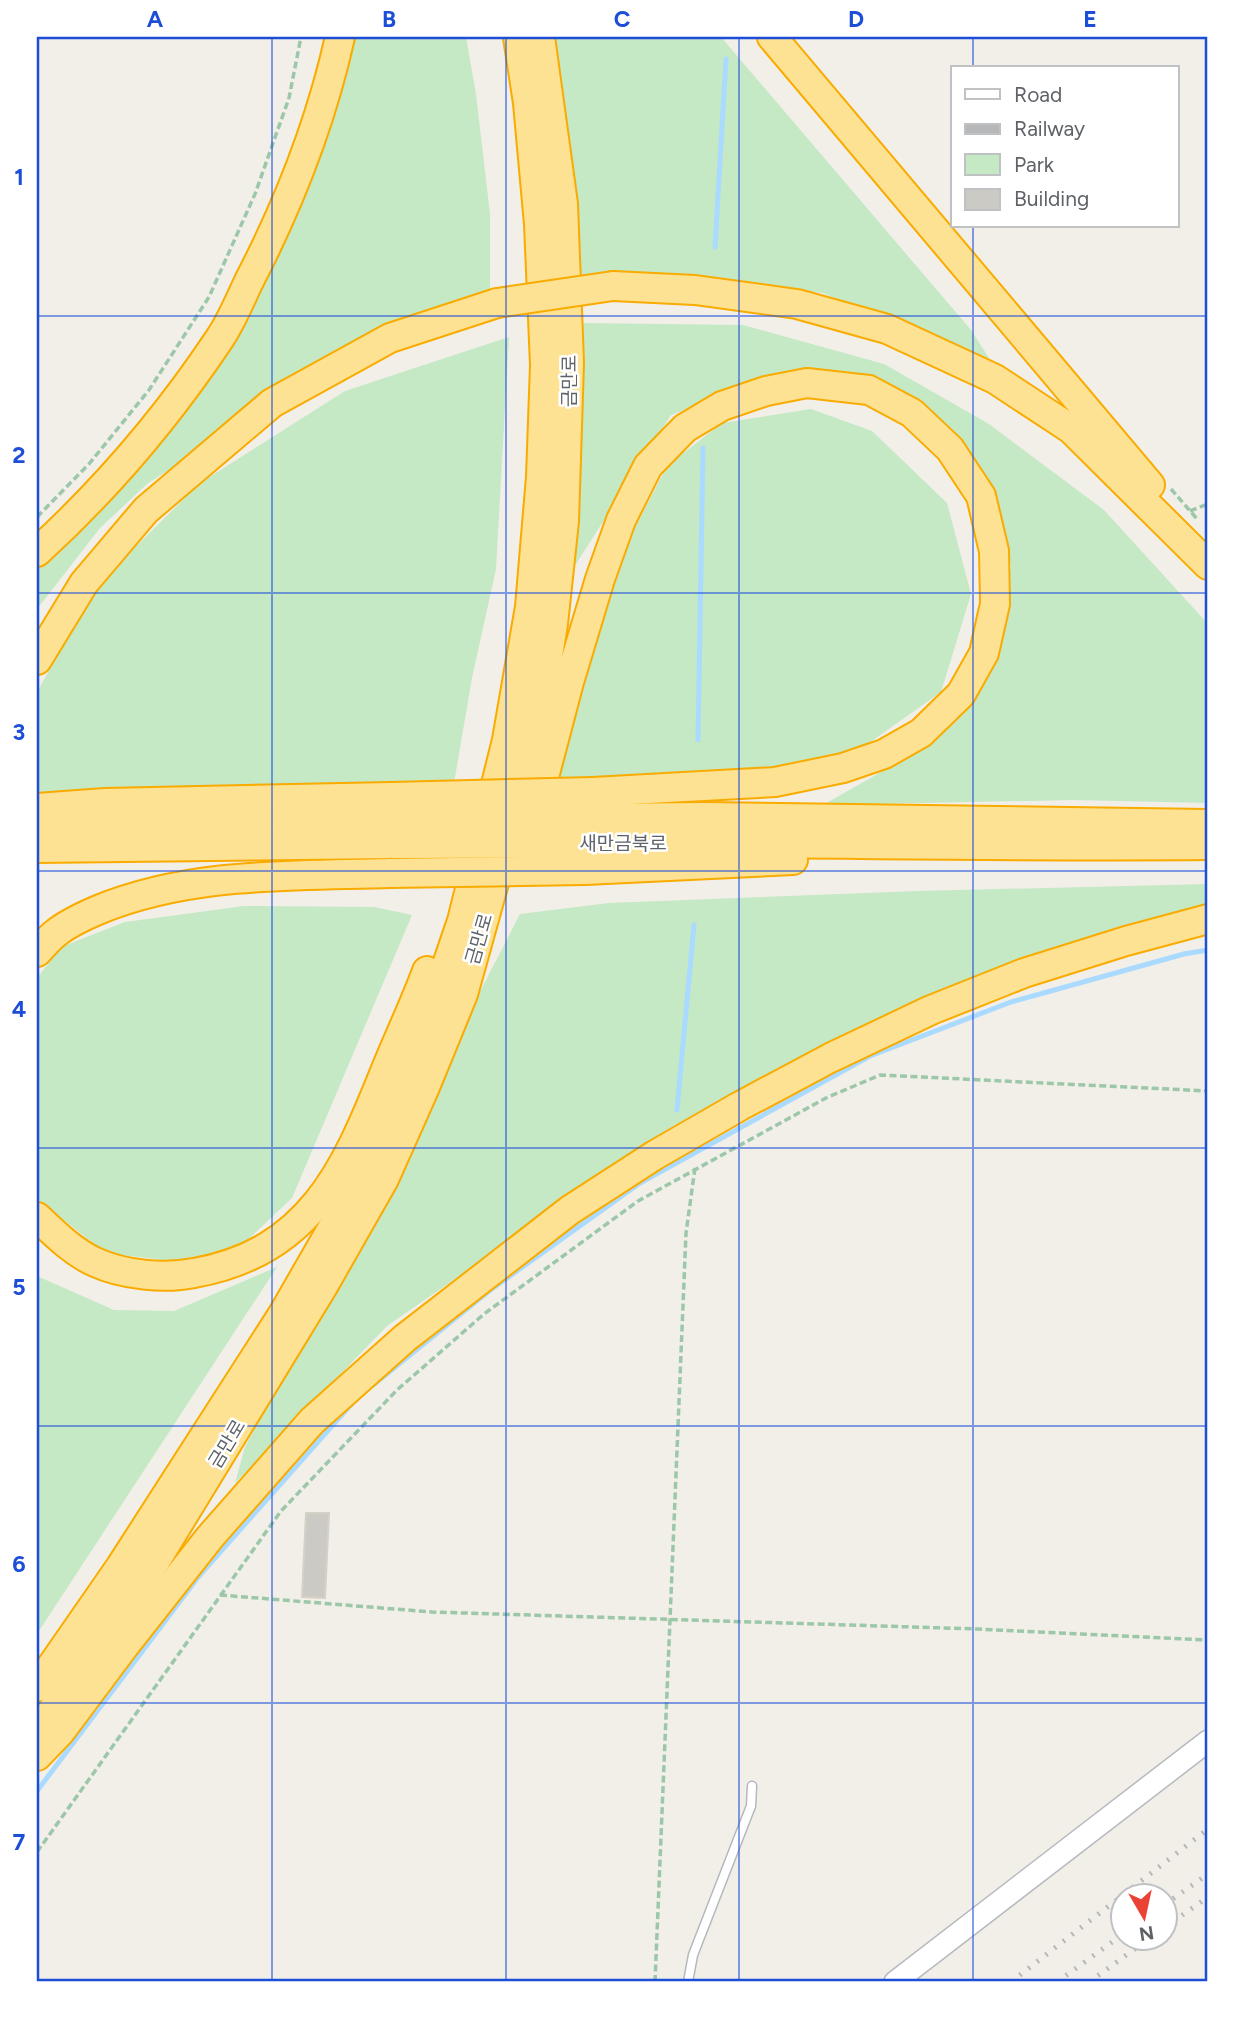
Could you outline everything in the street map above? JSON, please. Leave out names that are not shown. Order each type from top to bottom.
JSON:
[{"type":"highway","points":[[37,552],[74,518],[137,449],[221,336],[278,225],[328,89],[340,37]]},
{"type":"highway","name":"금만로","points":[[37,1687],[121,1566],[284,1314],[356,1187],[423,1035],[462,921],[507,740],[530,607],[541,477],[545,365],[539,224],[528,103],[518,37]]},
{"type":"highway","name":"금만로","points":[[37,1733],[156,1560],[322,1288],[384,1179],[463,994],[536,732],[553,624],[564,521],[569,363],[563,204],[540,37]]},
{"type":"highway","points":[[772,37],[1208,554]]},
{"type":"highway","points":[[37,660],[83,583],[146,510],[272,403],[390,338],[497,303],[613,286],[695,290],[797,304],[887,329],[995,379],[1071,429],[1208,565]]},
{"type":"highway","points":[[37,808],[105,803],[393,820],[592,818],[843,768],[884,754],[922,733],[961,694],[984,653],[995,604],[994,551],[981,496],[950,449],[912,414],[869,390],[807,383],[765,391],[722,405],[685,428],[648,466],[621,520],[600,579],[569,682],[549,765],[510,895],[425,1087]]},
{"type":"highway","points":[[37,1217],[64,1242],[95,1262],[138,1274],[180,1276],[220,1269],[265,1250],[301,1223],[328,1190],[359,1137],[425,975],[507,740]]},
{"type":"highway","name":"새만금북로","points":[[37,825],[705,817],[1208,824]]},
{"type":"highway","name":"새만금북로","points":[[592,818],[735,842],[1069,847],[1208,845]]},
{"type":"highway","name":"새만금북로","points":[[37,848],[393,820]]},
{"type":"highway","points":[[37,952],[56,932],[128,898],[175,887],[248,878],[585,870],[1069,847]]},
{"type":"highway","points":[[37,1756],[60,1732],[210,1537],[312,1420],[405,1338],[570,1210],[740,1106],[830,1058],[931,1010],[1024,973],[1208,919]]},
{"type":"street","points":[[895,1982],[1208,1741]]},
{"type":"lane","points":[[688,1982],[693,1955],[751,1806],[752,1786]]},
{"type":"path","points":[[37,517],[89,464],[149,390],[209,297],[255,194],[289,98],[301,37]]},
{"type":"path","points":[[1190,511],[1208,504]]},
{"type":"path","points":[[37,1852],[281,1511],[397,1390],[484,1314],[638,1201],[826,1098],[880,1075],[1208,1091]]},
{"type":"path","points":[[655,1982],[686,1233],[695,1168]]},
{"type":"path","points":[[220,1595],[432,1612],[670,1618],[1208,1640]]},
{"type":"green space","points":[[353,37],[466,37],[476,94],[490,214],[490,290],[381,330],[147,484],[100,528],[37,609],[37,563],[170,424],[293,224]]},
{"type":"green space","points":[[548,37],[721,37],[971,330],[996,369],[823,293],[648,273],[579,280]]},
{"type":"green space","points":[[581,323],[743,325],[884,364],[989,424],[1104,510],[1208,624],[1208,803],[1074,800],[823,805],[932,743],[1000,656],[1011,565],[987,488],[945,423],[893,389],[746,385],[671,415],[569,575]]},
{"type":"green space","points":[[509,337],[496,569],[472,678],[454,783],[37,794],[37,692],[98,584],[200,483],[345,391]]},
{"type":"green space","points":[[811,409],[872,431],[947,503],[971,594],[941,692],[855,753],[717,776],[558,779],[570,723],[619,558],[667,466],[722,423]]},
{"type":"green space","points":[[1208,884],[1208,913],[1005,965],[686,1119],[387,1326],[235,1483],[245,1447],[520,914],[609,903],[918,891]]},
{"type":"green space","points":[[244,906],[374,907],[412,915],[292,1198],[240,1247],[172,1261],[105,1253],[40,1201],[37,1194],[37,978],[61,947],[125,922]]},
{"type":"green space","points":[[277,1267],[37,1634],[37,1276],[114,1310],[174,1311]]},
{"type":"building","points":[[306,1513],[329,1513],[325,1598],[302,1597]]},
{"type":"waterway","points":[[715,247],[726,59]]},
{"type":"waterway","points":[[698,740],[703,448]]},
{"type":"waterway","points":[[677,1110],[694,925]]},
{"type":"waterway","points":[[373,1385],[489,1291],[640,1183],[870,1056],[1011,1002],[1184,954],[1208,950]]},
{"type":"waterway","points":[[37,1791],[199,1576],[355,1400]]},
{"type":"railway","points":[[1011,1982],[1208,1829]]},
{"type":"railway","points":[[1178,1895],[1208,1874]]},
{"type":"railway","points":[[1178,1918],[1208,1897]]},
{"type":"railway","points":[[1057,1982],[1108,1945]]},
{"type":"railway","points":[[1089,1982],[1131,1952]]}]
